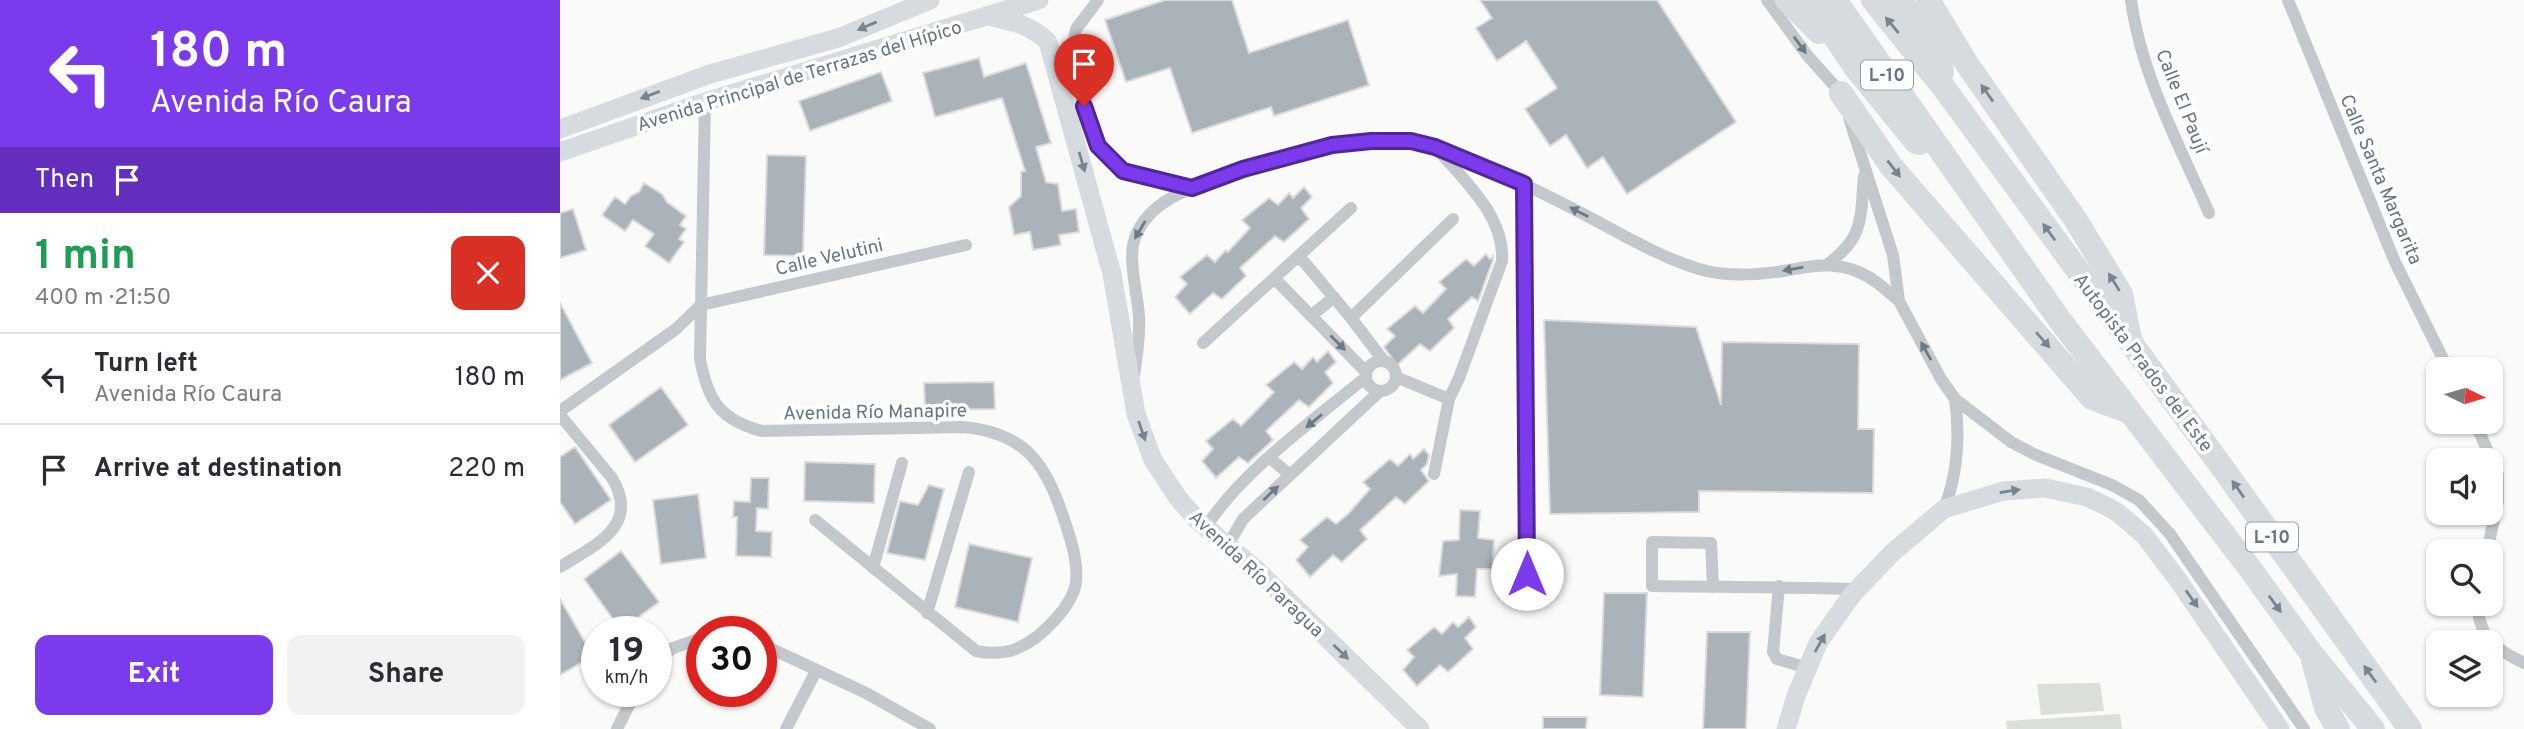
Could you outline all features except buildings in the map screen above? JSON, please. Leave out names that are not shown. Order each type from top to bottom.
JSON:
[{"type":"highway","points":[[1787,0],[1855,67]]},
{"type":"highway","points":[[1810,0],[1855,67],[1916,142],[1940,150]]},
{"type":"highway","name":"L-10","points":[[1835,0],[2059,319],[2248,566],[2311,653],[2373,729]]},
{"type":"highway","name":"Autopista Prados del Este","points":[[1872,0],[1944,88],[2410,729]]},
{"type":"highway","points":[[1900,0],[1941,61],[1944,88]]},
{"type":"highway","points":[[1928,0],[1967,64],[2074,219],[2121,294],[2132,347]]},
{"type":"highway","points":[[1838,90],[1891,166],[2092,398],[2131,412]]},
{"type":"highway","points":[[2311,653],[2326,708],[2338,729]]},
{"type":"main road","name":"Avenida Principal de Terrazas del Hípico","points":[[560,129],[710,74],[838,38],[930,0]]},
{"type":"main road","name":"Avenida Principal de Terrazas del Hípico","points":[[560,152],[705,102],[1039,0]]},
{"type":"main road","name":"Avenida Río Paragua","points":[[989,16],[1017,22],[1035,30],[1048,42],[1112,274],[1132,391],[1141,431],[1153,460],[1178,498],[1206,527],[1257,570],[1420,729]]},
{"type":"main road","points":[[1786,729],[1796,696],[1818,643],[1857,589],[1892,553],[1944,509],[2004,491],[2045,488],[2087,497],[2117,512],[2132,524],[2155,548],[2280,729]]},
{"type":"street","points":[[1098,0],[1076,29],[1072,67],[1098,146],[1123,171],[1192,188]]},
{"type":"street","points":[[1768,0],[1807,55],[1838,90],[1894,254],[1899,301],[1941,379],[1955,398],[2011,442],[2112,485],[2139,500],[2170,534],[2304,729]]},
{"type":"street","name":"Calle El Paují","points":[[2131,0],[2136,32],[2154,86],[2209,213]]},
{"type":"street","name":"Calle Santa Margarita","points":[[2288,0],[2395,262],[2442,357]]},
{"type":"street","name":"Avenida Río Manapire","points":[[705,102],[700,359],[708,393],[719,408],[746,427],[762,431],[962,427],[984,429],[1006,437],[1024,448],[1043,468],[1061,510],[1073,549],[1076,584],[1069,602],[1045,629],[1020,647],[989,654],[976,651],[816,520]]},
{"type":"street","name":"Avenida Río Paragua","points":[[1132,391],[1139,319],[1133,266],[1134,239],[1147,219],[1162,204],[1192,188],[1243,169],[1332,145],[1411,141],[1435,147],[1524,184],[1662,256],[1702,270],[1745,275],[1828,264]]},
{"type":"street","points":[[1434,474],[1449,399],[1464,367],[1502,261],[1503,247],[1501,235],[1476,193],[1435,147]]},
{"type":"street","points":[[1828,264],[1855,238],[1859,226],[1865,169]]},
{"type":"street","points":[[1524,184],[1527,601]]},
{"type":"street","points":[[1203,343],[1351,208]]},
{"type":"street","points":[[1352,318],[1453,219]]},
{"type":"street","name":"Calle Velutini","points":[[701,305],[966,245]]},
{"type":"street","points":[[1228,545],[1243,519],[1380,391],[1394,384],[1396,377],[1395,369],[1383,360],[1352,318],[1298,256]]},
{"type":"street","points":[[1828,264],[1866,275],[1899,301]]},
{"type":"street","points":[[1275,279],[1366,375],[1373,389],[1380,391]]},
{"type":"street","points":[[1311,316],[1334,297]]},
{"type":"street","points":[[560,567],[607,537],[621,514],[619,489],[560,413],[676,329],[701,305]]},
{"type":"street","points":[[1206,527],[1219,506],[1366,375],[1370,366],[1383,360]]},
{"type":"street","points":[[1396,377],[1449,399]]},
{"type":"street","points":[[1944,509],[1958,450],[1955,398]]},
{"type":"street","points":[[2480,434],[2498,475],[2498,502],[2490,539]]},
{"type":"street","points":[[1270,458],[1290,475]]},
{"type":"street","points":[[873,568],[902,463]]},
{"type":"street","points":[[927,612],[970,472]]},
{"type":"street","points":[[1713,587],[1711,543],[1652,542],[1652,586],[1713,587],[1779,586],[1857,589]]},
{"type":"street","points":[[1779,586],[1773,652],[1777,659],[1808,667]]},
{"type":"street","points":[[2478,616],[2484,635],[2500,649],[2524,663]]},
{"type":"street","points":[[777,652],[866,693],[930,729]]},
{"type":"street","points":[[786,729],[816,671]]},
{"type":"street","points":[[617,729],[628,707]]},
{"type":"shaded area","points":[[2100,683],[2104,711],[2041,715],[2037,684]]},
{"type":"shaded area","points":[[2120,714],[2122,729],[2007,729],[2006,721]]},
{"type":"route","points":[[1084,106],[1098,146],[1123,171],[1192,188],[1243,169],[1332,145],[1371,141],[1411,141],[1435,147],[1524,184],[1527,574]]}]
